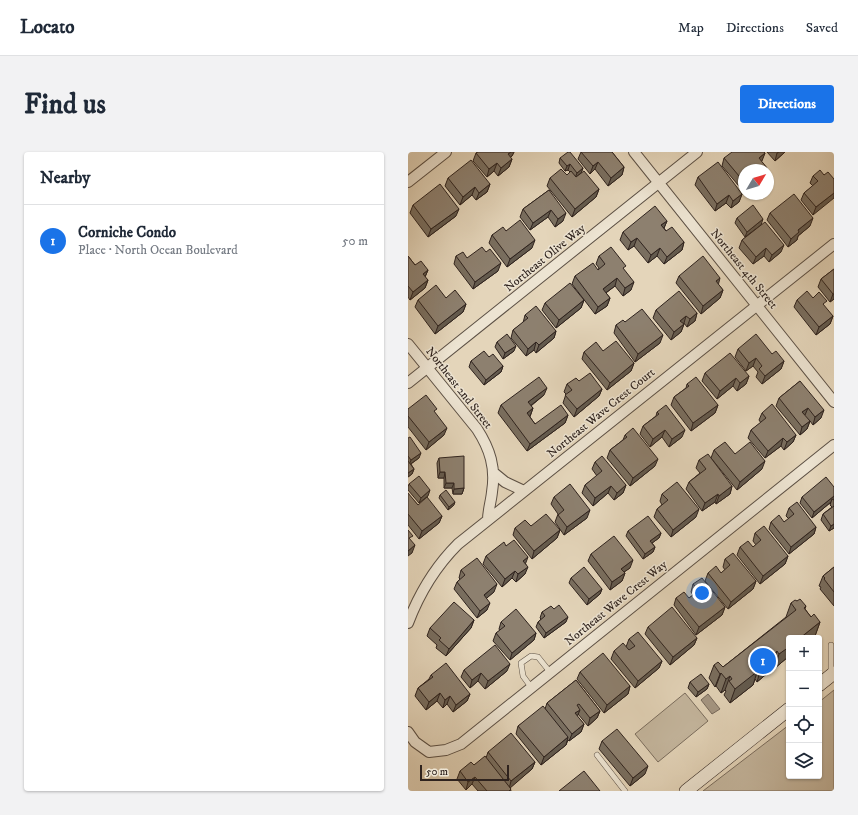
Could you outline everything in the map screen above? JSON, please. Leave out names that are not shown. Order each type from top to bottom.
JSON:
[{"type":"main road","points":[[822,682],[832,674]]},
{"type":"main road","points":[[686,791],[786,710]]},
{"type":"street","points":[[408,182],[446,152]]},
{"type":"street","name":"Northeast 4th Street","points":[[634,152],[834,402]]},
{"type":"street","name":"Northeast Olive Way","points":[[408,383],[697,152]]},
{"type":"street","name":"Northeast Wave Crest Court","points":[[408,623],[420,596],[441,563],[458,544],[834,244]]},
{"type":"street","name":"Northeast 2nd Street","points":[[408,344],[485,441],[494,473],[488,520]]},
{"type":"street","name":"Northeast Wave Crest Way","points":[[412,745],[430,752],[446,750],[460,744],[834,445]]},
{"type":"street","points":[[494,473],[505,482],[524,491]]},
{"type":"street","points":[[408,732],[412,745]]},
{"type":"lane","points":[[832,674],[831,645],[834,646]]},
{"type":"lane","points":[[531,687],[523,676],[521,664],[531,656],[538,657],[550,672]]},
{"type":"lane","points":[[597,755],[626,791]]},
{"type":"shaded area","points":[[834,690],[834,791],[703,791],[786,727],[786,779],[822,779],[822,700]]},
{"type":"shaded area","points":[[685,693],[708,721],[658,762],[635,734]]},
{"type":"shaded area","points":[[708,694],[720,709],[712,714],[701,700]]},
{"type":"building","points":[[511,152],[508,154],[512,159],[501,168],[497,163],[489,169],[476,153]]},
{"type":"building","points":[[570,152],[583,168],[577,173],[570,164],[567,166],[560,158]]},
{"type":"building","points":[[581,152],[612,152],[624,167],[611,178],[598,162],[593,166]]},
{"type":"building","points":[[732,152],[765,153],[759,158],[764,164],[738,164],[738,175],[724,158]]},
{"type":"building","points":[[471,160],[490,184],[479,193],[475,187],[463,197],[448,178]]},
{"type":"building","points":[[718,162],[738,189],[738,197],[733,201],[729,195],[717,204],[698,177]]},
{"type":"building","points":[[561,169],[567,175],[571,171],[576,177],[584,171],[599,189],[575,209],[550,178]]},
{"type":"building","points":[[820,170],[824,175],[828,172],[834,179],[834,193],[816,207],[804,193],[818,181],[813,176]]},
{"type":"building","points":[[440,184],[459,209],[431,229],[413,205]]},
{"type":"building","points":[[549,190],[566,213],[558,219],[551,210],[533,223],[523,209]]},
{"type":"building","points":[[794,194],[813,218],[798,230],[799,232],[791,239],[770,213]]},
{"type":"building","points":[[753,205],[763,219],[747,232],[737,218]]},
{"type":"building","points":[[655,206],[667,221],[661,225],[666,231],[672,227],[684,242],[667,257],[660,248],[651,255],[637,238],[631,242],[623,232]]},
{"type":"building","points":[[520,220],[535,240],[510,259],[492,235],[503,227],[506,231]]},
{"type":"building","points":[[765,222],[784,245],[772,255],[766,248],[756,257],[742,240]]},
{"type":"building","points":[[482,247],[486,252],[490,249],[501,263],[475,282],[456,256],[463,252],[467,258]]},
{"type":"building","points":[[611,247],[626,266],[623,268],[634,282],[625,288],[617,278],[603,289],[610,298],[598,307],[575,276],[593,263],[598,270],[605,264],[599,256]]},
{"type":"building","points":[[408,256],[415,265],[421,261],[428,270],[423,274],[428,280],[413,292],[408,286]]},
{"type":"building","points":[[703,256],[720,278],[716,281],[723,290],[703,306],[679,276]]},
{"type":"building","points":[[834,269],[834,294],[833,294],[821,279]]},
{"type":"building","points":[[570,283],[584,300],[559,320],[545,303]]},
{"type":"building","points":[[436,285],[446,298],[455,290],[466,304],[438,326],[418,300]]},
{"type":"building","points":[[679,291],[697,313],[690,319],[686,316],[680,321],[684,324],[674,332],[656,310]]},
{"type":"building","points":[[807,291],[813,298],[819,292],[827,301],[823,304],[833,316],[819,327],[797,300]]},
{"type":"building","points":[[536,306],[556,331],[539,345],[536,342],[528,349],[513,330],[528,318],[525,315]]},
{"type":"building","points":[[642,309],[663,335],[638,354],[616,325],[623,320],[625,322]]},
{"type":"building","points":[[507,334],[516,346],[505,353],[497,342]]},
{"type":"building","points":[[756,334],[772,354],[776,351],[784,361],[765,376],[759,369],[762,366],[756,358],[749,363],[738,349]]},
{"type":"building","points":[[616,341],[634,363],[610,383],[584,352],[596,342],[603,351]]},
{"type":"building","points":[[484,351],[489,357],[493,354],[503,366],[486,380],[471,361]]},
{"type":"building","points":[[730,353],[749,376],[740,383],[736,378],[720,391],[705,373]]},
{"type":"building","points":[[590,373],[602,389],[577,409],[565,395],[572,390],[567,384],[576,378],[579,381]]},
{"type":"building","points":[[539,377],[547,388],[528,402],[533,408],[527,413],[535,424],[561,405],[568,415],[530,444],[501,405]]},
{"type":"building","points":[[696,377],[718,405],[693,423],[674,397],[689,386],[687,384]]},
{"type":"building","points":[[800,381],[824,410],[815,417],[808,408],[802,412],[810,421],[802,427],[779,398]]},
{"type":"building","points":[[426,395],[437,409],[434,411],[447,428],[429,442],[408,416],[408,409]]},
{"type":"building","points":[[772,404],[796,435],[787,442],[783,438],[768,451],[751,430],[766,418],[762,413]]},
{"type":"building","points":[[666,405],[685,430],[672,439],[665,430],[653,439],[643,426],[659,414],[657,412]]},
{"type":"building","points":[[633,428],[658,459],[633,478],[610,450],[627,437],[625,435]]},
{"type":"building","points":[[410,437],[421,453],[411,460],[408,456],[408,438]]},
{"type":"building","points":[[725,442],[735,454],[750,442],[765,461],[740,482],[714,450]]},
{"type":"building","points":[[708,454],[732,486],[719,496],[718,494],[705,503],[689,482],[706,469],[699,460]]},
{"type":"building","points":[[464,456],[464,488],[454,489],[454,483],[446,483],[445,472],[440,472],[439,458]]},
{"type":"building","points":[[602,456],[626,485],[617,493],[611,486],[595,498],[585,485],[602,471],[595,462]]},
{"type":"building","points":[[408,461],[414,469],[408,473]]},
{"type":"building","points":[[419,476],[430,490],[421,498],[409,484]]},
{"type":"building","points":[[826,477],[834,487],[834,496],[814,512],[802,497]]},
{"type":"building","points":[[677,482],[699,509],[673,530],[657,509],[668,500],[662,494]]},
{"type":"building","points":[[570,484],[590,510],[567,527],[558,515],[564,510],[554,497]]},
{"type":"building","points":[[446,490],[455,502],[449,507],[440,495]]},
{"type":"building","points":[[408,493],[418,505],[427,497],[442,516],[422,531],[408,514]]},
{"type":"building","points":[[797,502],[816,527],[791,547],[771,522],[779,515],[784,522],[794,514],[789,508]]},
{"type":"building","points":[[834,506],[834,524],[831,526],[823,514]]},
{"type":"building","points":[[546,514],[560,530],[534,551],[515,528],[525,520],[531,526]]},
{"type":"building","points":[[648,516],[661,533],[650,541],[655,547],[645,554],[628,531]]},
{"type":"building","points":[[764,526],[788,556],[763,576],[740,547],[748,541],[753,547],[761,540],[755,533]]},
{"type":"building","points":[[408,530],[413,536],[409,538],[415,545],[408,551]]},
{"type":"building","points":[[614,536],[633,560],[621,569],[625,573],[612,582],[591,554]]},
{"type":"building","points":[[514,540],[528,557],[523,561],[528,567],[518,574],[515,571],[505,579],[486,556],[504,542],[506,546]]},
{"type":"building","points":[[733,553],[756,581],[731,602],[708,573],[716,566],[721,573],[730,565],[725,559]]},
{"type":"building","points":[[477,558],[497,584],[484,595],[490,603],[480,611],[457,582],[465,575],[461,570]]},
{"type":"building","points":[[584,567],[602,589],[589,599],[571,578]]},
{"type":"building","points":[[834,567],[834,592],[823,576]]},
{"type":"building","points":[[702,578],[725,607],[699,627],[676,598],[684,592],[689,598],[699,591],[693,584]]},
{"type":"building","points":[[800,599],[806,606],[804,608],[811,617],[814,614],[820,622],[804,635],[786,635],[786,649],[779,654],[777,651],[773,655],[775,658],[761,668],[759,666],[755,669],[758,671],[735,689],[729,681],[732,679],[730,676],[726,679],[721,673],[720,674],[714,665],[718,662],[723,667],[796,610],[791,603],[795,600],[797,601]]},
{"type":"building","points":[[454,602],[474,620],[449,649],[439,640],[441,638],[430,628]]},
{"type":"building","points":[[559,605],[568,617],[546,633],[538,622],[545,616],[542,612],[551,606],[554,609]]},
{"type":"building","points":[[672,607],[697,638],[673,657],[648,627]]},
{"type":"building","points":[[516,609],[536,633],[512,653],[496,633],[505,626],[501,622]]},
{"type":"building","points":[[638,632],[662,661],[638,681],[614,651],[623,643],[629,650],[635,646],[629,639]]},
{"type":"building","points":[[495,645],[510,664],[488,681],[481,673],[472,680],[464,670]]},
{"type":"building","points":[[603,653],[630,686],[607,705],[580,672]]},
{"type":"building","points":[[446,663],[470,694],[456,705],[450,696],[445,700],[440,693],[429,702],[418,688],[433,677],[431,675]]},
{"type":"building","points":[[701,674],[709,684],[698,692],[690,682]]},
{"type":"building","points":[[576,680],[600,711],[590,718],[579,704],[577,705],[580,710],[575,713],[584,724],[572,734],[547,703]]},
{"type":"building","points":[[543,706],[568,737],[544,757],[518,726]]},
{"type":"building","points":[[617,729],[648,766],[633,778],[602,741]]},
{"type":"building","points":[[511,733],[535,762],[511,781],[488,752]]},
{"type":"building","points":[[485,756],[511,789],[509,791],[487,791],[475,777],[468,782],[460,771],[471,762],[474,765]]},
{"type":"building","points":[[584,771],[600,791],[559,791]]},
{"type":"place","name":"Corniche Condo","points":[[763,661]]}]
